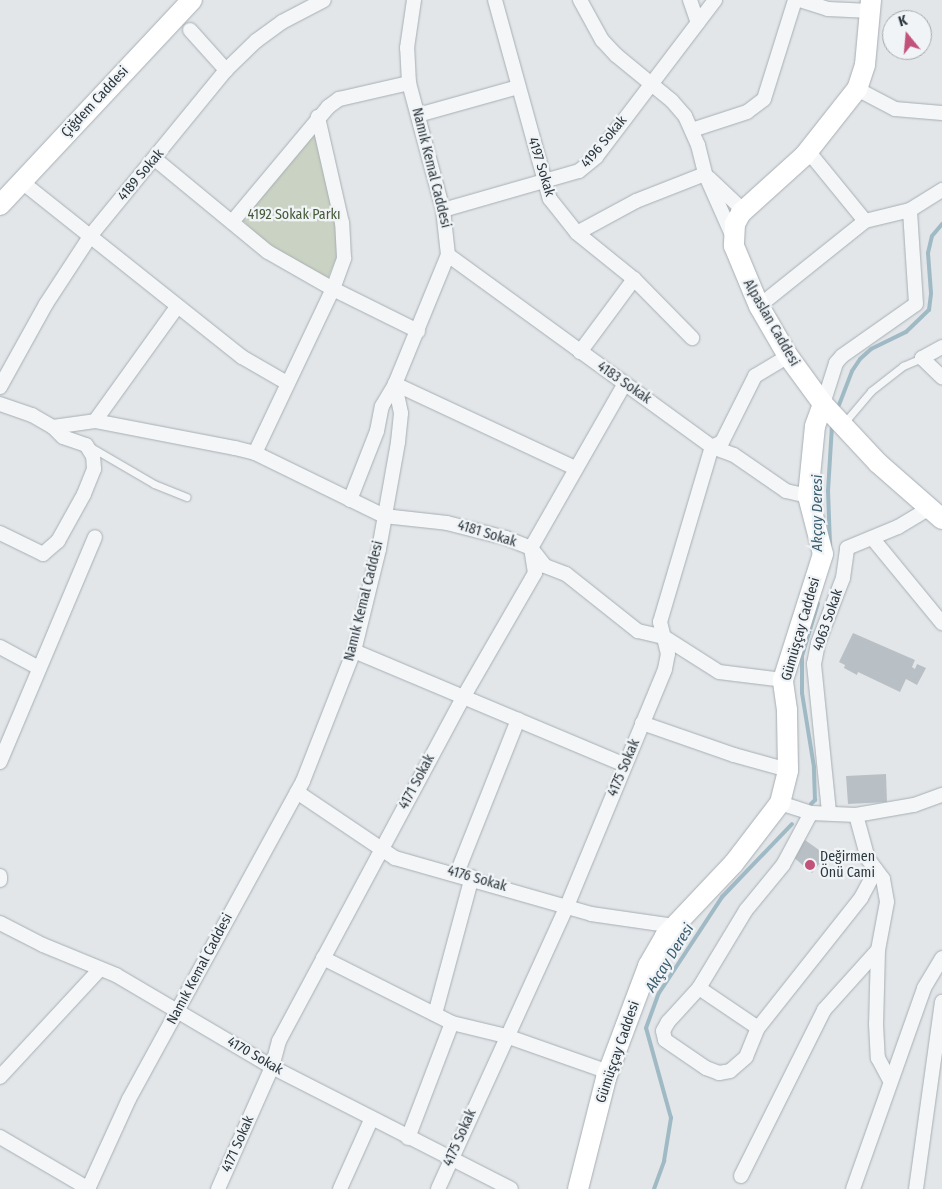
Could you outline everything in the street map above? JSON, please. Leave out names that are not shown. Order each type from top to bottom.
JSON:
[{"type":"street","name":"Çiğdem Caddesi","points":[[0,205],[192,0]]},
{"type":"street","name":"4189 Sokak","points":[[0,387],[46,304],[91,235],[226,70],[269,32],[324,0]]},
{"type":"street","name":"Namık Kemal Caddesi","points":[[88,1189],[129,1099],[297,792],[354,652],[384,516],[401,412],[394,384],[418,331],[448,255],[443,210],[409,83],[407,36],[414,0]]},
{"type":"street","name":"4197 Sokak","points":[[495,0],[544,184],[550,199],[577,233],[634,279],[692,338]]},
{"type":"street","points":[[580,0],[602,40],[650,86],[678,108],[692,130],[705,174],[734,238]]},
{"type":"street","points":[[690,0],[698,23]]},
{"type":"street","name":"4196 Sokak","points":[[443,210],[544,184],[572,175],[587,165],[715,0]]},
{"type":"street","points":[[692,130],[747,112],[760,104],[767,93],[795,0]]},
{"type":"street","points":[[800,0],[828,9],[871,6]]},
{"type":"street","name":"Alpaslan Caddesi","points":[[871,6],[864,65],[857,90],[808,151],[743,210],[735,224],[734,238],[742,270],[759,306],[788,356],[823,404],[842,425],[938,516]]},
{"type":"street","points":[[190,30],[226,70]]},
{"type":"street","points":[[232,222],[318,117],[339,99],[409,83]]},
{"type":"street","points":[[418,115],[518,87]]},
{"type":"street","points":[[857,90],[895,109],[942,113]]},
{"type":"street","points":[[255,453],[333,289],[344,258],[344,242],[318,117]]},
{"type":"street","points":[[808,151],[865,221]]},
{"type":"street","points":[[155,159],[268,252],[333,289],[418,331]]},
{"type":"street","points":[[705,174],[743,210]]},
{"type":"street","points":[[577,233],[636,201],[705,174]]},
{"type":"street","points":[[22,182],[242,357],[287,383]]},
{"type":"street","points":[[759,306],[865,221],[910,210],[942,190]]},
{"type":"street","points":[[823,404],[836,363],[842,356],[916,304],[910,210]]},
{"type":"street","name":"4183 Sokak","points":[[448,255],[712,448],[734,456],[786,491],[808,496]]},
{"type":"street","points":[[580,352],[634,279]]},
{"type":"street","points":[[53,428],[95,421],[177,307]]},
{"type":"street","points":[[942,347],[922,358],[942,377]]},
{"type":"street","name":"4175 Sokak","points":[[438,1189],[506,1036],[567,906],[665,669],[668,654],[660,622],[712,448],[722,442],[755,376],[788,356]]},
{"type":"street","points":[[350,500],[377,431],[382,406],[394,384],[575,468]]},
{"type":"street","points":[[531,548],[624,385]]},
{"type":"street","points":[[0,404],[32,415],[53,428],[63,437],[86,445],[93,456],[94,468],[84,494],[58,540],[43,554],[0,533]]},
{"type":"street","name":"Gümüşçay Caddesi","points":[[578,1189],[608,1072],[648,966],[674,926],[734,863],[780,803],[788,770],[788,710],[783,680],[823,554],[808,496],[815,426],[823,404]]},
{"type":"street","name":"4181 Sokak","points":[[95,421],[255,453],[384,516],[447,523],[484,531],[531,548],[545,566],[566,574],[638,631],[664,637],[719,672],[783,680]]},
{"type":"street","name":"4063 Sokak","points":[[829,812],[814,664],[818,643],[843,578],[847,548],[938,516]]},
{"type":"street","points":[[0,760],[95,537]]},
{"type":"street","points":[[874,539],[942,623]]},
{"type":"street","name":"4171 Sokak","points":[[218,1189],[272,1067],[279,1041],[464,696],[535,573],[531,548]]},
{"type":"street","points":[[0,647],[40,668]]},
{"type":"street","points":[[354,652],[625,764]]},
{"type":"street","points":[[457,873],[518,720]]},
{"type":"street","points":[[642,723],[734,755],[788,770]]},
{"type":"street","name":"4176 Sokak","points":[[297,792],[395,858],[472,877],[591,914],[674,926]]},
{"type":"street","points":[[780,803],[811,813],[829,812],[856,816],[914,806],[942,795]]},
{"type":"street","points":[[811,813],[783,864],[746,910],[699,988],[668,1022],[663,1032],[665,1040],[719,1073],[730,1071],[746,1057],[758,1028],[861,898],[876,870]]},
{"type":"street","points":[[856,816],[868,859],[883,879],[887,902],[878,950],[876,1024],[878,1058],[890,1081]]},
{"type":"street","points":[[435,1014],[472,877]]},
{"type":"street","name":"4170 Sokak","points":[[0,923],[43,945],[100,968],[178,1011],[272,1067],[371,1120],[511,1189]]},
{"type":"street","points":[[741,1176],[824,1010],[878,950]]},
{"type":"street","points":[[323,958],[452,1022],[506,1036],[608,1072]]},
{"type":"street","points":[[853,1189],[924,988],[942,958]]},
{"type":"street","points":[[0,1077],[100,968]]},
{"type":"street","points":[[699,988],[758,1028]]},
{"type":"street","points":[[916,1189],[942,1002]]},
{"type":"street","points":[[408,1138],[452,1022]]},
{"type":"street","points":[[340,1189],[371,1120]]},
{"type":"street","points":[[0,1137],[88,1189]]},
{"type":"lane","points":[[842,425],[871,391],[903,366],[922,358]]},
{"type":"lane","points":[[86,445],[106,454],[154,484],[186,497]]},
{"type":"green space","name":"4192 Sokak Parkı","points":[[315,133],[337,229],[339,252],[328,278],[273,249],[243,221],[243,217],[309,134]]},
{"type":"building","points":[[853,633],[915,660],[912,667],[915,669],[917,664],[926,668],[917,685],[906,679],[900,692],[858,672],[857,675],[844,668],[845,665],[839,662]]},
{"type":"building","points":[[886,774],[887,802],[848,804],[846,776]]},
{"type":"building","name":"Değirmen Önü Cami","points":[[805,840],[826,855],[812,873],[792,856]]},
{"type":"waterway","name":"Akçay Deresi","points":[[839,405],[852,371],[860,359],[871,349],[906,332],[929,310],[931,293],[928,253],[932,236],[942,224]]},
{"type":"waterway","name":"Akçay Deresi","points":[[830,545],[828,491],[832,426]]},
{"type":"waterway","name":"Akçay Deresi","points":[[811,804],[815,800],[814,767],[802,693],[802,656],[818,603]]},
{"type":"waterway","name":"Akçay Deresi","points":[[654,1189],[664,1161],[671,1118],[646,1028],[659,993],[722,897],[792,824]]},
{"type":"place","name":"Değirmen Önü Cami","points":[[810,865]]}]
